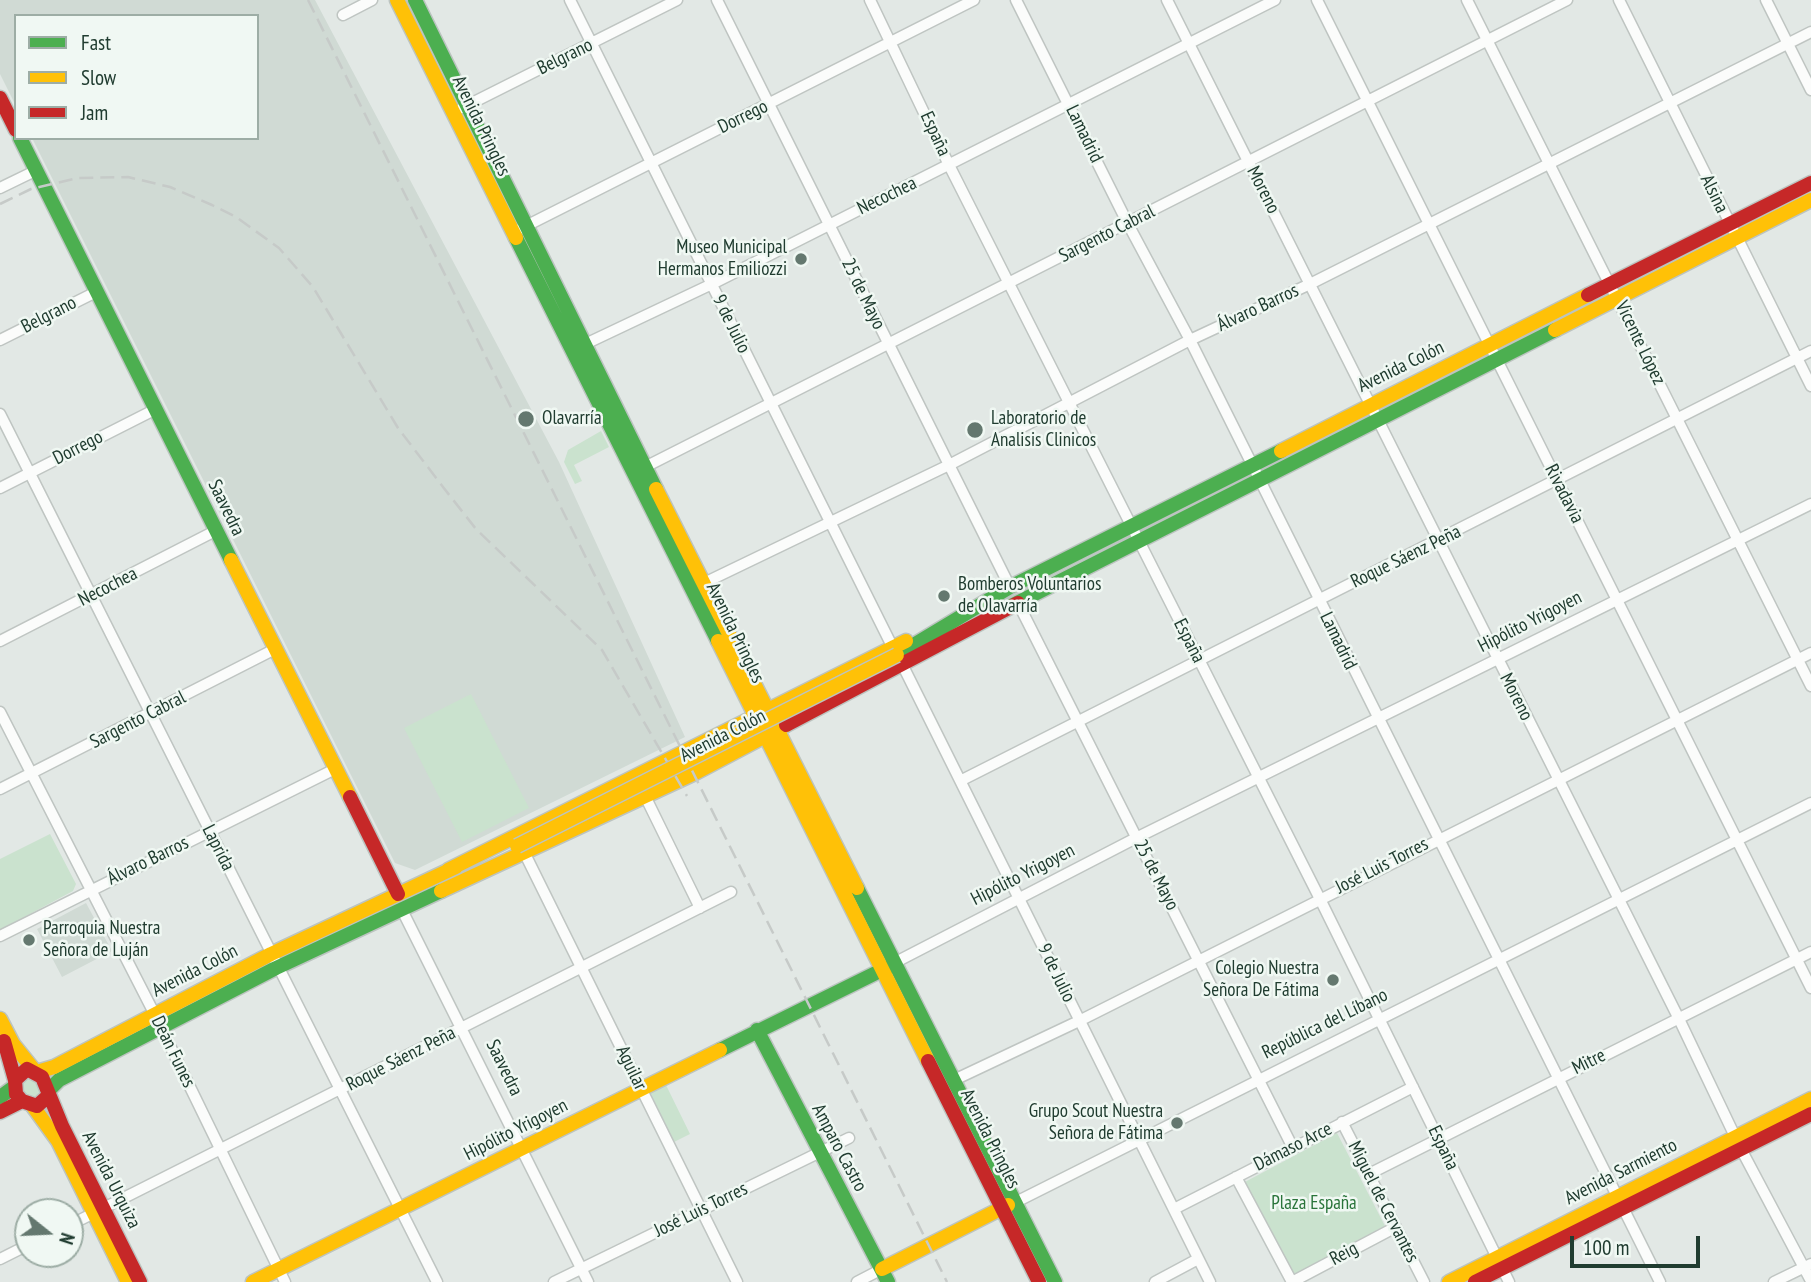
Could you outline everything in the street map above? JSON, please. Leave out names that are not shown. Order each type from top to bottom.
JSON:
[{"type":"main road","name":"Avenida Pringles","points":[[397,0],[513,234],[580,347],[645,467],[704,583],[761,714]]},
{"type":"main road","name":"Avenida Pringles","points":[[415,0],[526,225],[580,347],[761,714],[1009,1205],[1055,1282]]},
{"type":"main road","points":[[0,98],[14,126]]},
{"type":"main road","name":"Saavedra","points":[[21,140],[398,894]]},
{"type":"main road","name":"Avenida Colón","points":[[448,870],[521,850],[645,796],[771,732],[1010,587],[1811,183]]},
{"type":"main road","name":"Avenida Colón","points":[[48,1093],[59,1080],[161,1028],[274,961],[535,824],[761,714],[1018,603],[1811,200]]},
{"type":"main road","name":"Avenida Colón","points":[[35,1071],[54,1067],[154,1013],[402,910],[897,656]]},
{"type":"main road","name":"Avenida Pringles","points":[[888,967],[954,1080],[1040,1282]]},
{"type":"main road","name":"Hipólito Yrigoyen","points":[[253,1282],[282,1276],[401,1209],[641,1087],[888,967]]},
{"type":"main road","points":[[0,1018],[13,1044],[35,1071],[48,1093],[42,1104],[27,1103],[0,1112]]},
{"type":"main road","name":"Amparo Castro","points":[[757,1030],[819,1154],[885,1276]]},
{"type":"main road","points":[[0,1034],[10,1056],[14,1083],[27,1103]]},
{"type":"main road","points":[[0,1097],[23,1071],[35,1071]]},
{"type":"main road","name":"Avenida Urquiza","points":[[48,1093],[128,1282]]},
{"type":"main road","name":"Avenida Sarmiento","points":[[1738,1143],[1811,1099]]},
{"type":"main road","name":"Avenida Urquiza","points":[[27,1103],[58,1141],[140,1282]]},
{"type":"main road","name":"Avenida Sarmiento","points":[[1475,1282],[1502,1270],[1619,1202],[1738,1143],[1811,1114]]},
{"type":"main road","name":"República del Líbano","points":[[885,1276],[1009,1205]]},
{"type":"main road","name":"Avenida Sarmiento","points":[[1450,1282],[1502,1270]]},
{"type":"street","points":[[343,15],[372,0]]},
{"type":"street","name":"9 de Julio","points":[[570,0],[1210,1282]]},
{"type":"street","name":"Belgrano","points":[[453,112],[677,0]]},
{"type":"street","name":"25 de Mayo","points":[[717,0],[1010,587]]},
{"type":"street","name":"España","points":[[870,0],[949,165],[1319,897],[1502,1270]]},
{"type":"street","name":"Dorrego","points":[[513,234],[526,225],[974,0]]},
{"type":"street","name":"Lamadrid","points":[[1016,0],[1190,340],[1660,1282]]},
{"type":"street","name":"Moreno","points":[[1167,0],[1679,1019],[1738,1143],[1808,1265],[1811,1281]]},
{"type":"street","name":"Necochea","points":[[580,347],[712,284],[1275,0]]},
{"type":"street","name":"Rivadavia","points":[[1317,0],[1811,988]]},
{"type":"street","name":"Vicente López","points":[[1467,0],[1811,686]]},
{"type":"street","name":"Sargento Cabral","points":[[645,467],[1250,163],[1567,0]]},
{"type":"street","name":"Alsina","points":[[1619,0],[1811,386]]},
{"type":"street","points":[[1766,0],[1811,90]]},
{"type":"street","name":"Álvaro Barros","points":[[704,583],[948,466],[1190,340],[1310,284],[1811,32]]},
{"type":"street","points":[[0,188],[37,170]]},
{"type":"street","name":"Belgrano","points":[[0,340],[98,291]]},
{"type":"street","name":"Roque Sáenz Peña","points":[[961,780],[1811,351]]},
{"type":"street","name":"Dorrego","points":[[0,488],[156,409]]},
{"type":"street","name":"Laprida","points":[[0,414],[92,595],[149,715],[437,1282]]},
{"type":"street","name":"Hipólito Yrigoyen","points":[[888,967],[1136,838],[1811,504]]},
{"type":"street","name":"Necochea","points":[[0,641],[215,531]]},
{"type":"street","name":"25 de Mayo","points":[[1018,603],[1293,1148]]},
{"type":"street","name":"Sargento Cabral","points":[[0,789],[275,649]]},
{"type":"street","name":"José Luis Torres","points":[[954,1080],[1079,1021],[1319,897],[1811,653]]},
{"type":"street","name":"Deán Funes","points":[[0,712],[92,888],[282,1276]]},
{"type":"street","name":"Álvaro Barros","points":[[0,936],[335,769]]},
{"type":"street","points":[[645,796],[700,908]]},
{"type":"street","name":"República del Líbano","points":[[1009,1205],[1811,803]]},
{"type":"street","name":"Aguilar","points":[[521,850],[737,1282]]},
{"type":"street","name":"Roque Sáenz Peña","points":[[84,1218],[731,892]]},
{"type":"street","name":"Saavedra","points":[[402,910],[588,1282]]},
{"type":"street","name":"Mitre","points":[[1369,1174],[1811,952]]},
{"type":"street","name":"Dámaso Arce","points":[[1174,1209],[1413,1087]]},
{"type":"street","name":"Miguel de Cervantes","points":[[1342,1122],[1424,1282]]},
{"type":"street","name":"José Luis Torres","points":[[554,1282],[849,1138]]},
{"type":"street","points":[[1236,1177],[1292,1282]]},
{"type":"street","name":"Reig","points":[[1292,1282],[1396,1227]]},
{"type":"street","points":[[1155,1282],[1198,1259]]},
{"type":"street","points":[[1774,1282],[1808,1265]]},
{"type":"street","name":"República del Líbano","points":[[857,1282],[885,1276]]},
{"type":"shaded area","points":[[0,0],[315,0],[559,462],[685,737],[415,870],[395,863],[33,140],[259,140],[259,14],[14,14],[14,102],[0,74]]},
{"type":"shaded area","points":[[86,903],[112,951],[62,977],[37,929]]},
{"type":"green space","points":[[601,431],[609,447],[574,465],[582,481],[575,484],[564,462],[568,450]]},
{"type":"green space","points":[[1241,480],[1243,482],[1151,527],[1150,524]]},
{"type":"green space","points":[[1125,537],[1126,540],[977,616],[975,613]]},
{"type":"green space","points":[[471,694],[529,808],[462,842],[404,728]]},
{"type":"green space","points":[[50,834],[76,884],[73,891],[0,930],[0,859]]},
{"type":"green space","points":[[35,1076],[43,1096],[30,1101],[20,1087],[21,1078]]},
{"type":"green space","points":[[666,1085],[690,1134],[674,1142],[650,1092]]},
{"type":"green space","name":"Plaza España","points":[[1337,1133],[1385,1226],[1291,1276],[1243,1183]]},
{"type":"railway","points":[[308,0],[947,1282]]},
{"type":"railway","points":[[0,204],[31,189],[78,178],[128,177],[170,187],[212,205],[236,217],[279,248],[313,287],[398,428],[476,529],[602,650],[687,796]]},
{"type":"traffic: fast","points":[[415,0],[656,489]]},
{"type":"traffic: fast","points":[[21,140],[231,560]]},
{"type":"traffic: fast","points":[[516,238],[718,641]]},
{"type":"traffic: fast","points":[[1011,606],[1555,330]]},
{"type":"traffic: fast","points":[[897,655],[1010,587],[1281,451]]},
{"type":"traffic: fast","points":[[857,888],[1055,1282]]},
{"type":"traffic: fast","points":[[48,1091],[59,1080],[276,968],[441,891]]},
{"type":"traffic: fast","points":[[720,1050],[888,967]]},
{"type":"traffic: fast","points":[[757,1030],[888,1282]]},
{"type":"traffic: fast","points":[[0,1097],[14,1087]]},
{"type":"traffic: slow","points":[[397,0],[516,238]]},
{"type":"traffic: slow","points":[[1555,330],[1811,200]]},
{"type":"traffic: slow","points":[[1281,451],[1588,295]]},
{"type":"traffic: slow","points":[[656,489],[857,888]]},
{"type":"traffic: slow","points":[[231,560],[350,797]]},
{"type":"traffic: slow","points":[[718,641],[928,1061]]},
{"type":"traffic: slow","points":[[448,870],[906,641]]},
{"type":"traffic: slow","points":[[517,846],[897,655]]},
{"type":"traffic: slow","points":[[441,891],[695,773],[786,725]]},
{"type":"traffic: slow","points":[[37,1072],[54,1067],[271,954],[456,867]]},
{"type":"traffic: slow","points":[[0,1019],[13,1044],[34,1070]]},
{"type":"traffic: slow","points":[[253,1282],[720,1050]]},
{"type":"traffic: slow","points":[[1449,1282],[1811,1099]]},
{"type":"traffic: slow","points":[[32,1105],[58,1141],[128,1282]]},
{"type":"traffic: slow","points":[[882,1269],[1008,1205]]},
{"type":"traffic: jam","points":[[0,98],[14,126]]},
{"type":"traffic: jam","points":[[1588,295],[1811,183]]},
{"type":"traffic: jam","points":[[786,725],[1018,603]]},
{"type":"traffic: jam","points":[[350,797],[398,894]]},
{"type":"traffic: jam","points":[[4,1041],[15,1080]]},
{"type":"traffic: jam","points":[[928,1061],[1039,1282]]},
{"type":"traffic: jam","points":[[48,1096],[37,1106],[22,1101],[16,1094],[15,1080],[27,1069],[42,1077],[62,1126],[140,1282]]},
{"type":"traffic: jam","points":[[0,1112],[22,1101]]},
{"type":"traffic: jam","points":[[1475,1282],[1811,1114]]},
{"type":"place","name":"Museo Municipal Hermanos Emiliozzi","points":[[801,259]]},
{"type":"place","name":"Olavarría","points":[[526,419]]},
{"type":"place","name":"Laboratorio de Analisis Clinicos","points":[[975,430]]},
{"type":"place","name":"Bomberos Voluntarios de Olavarría","points":[[944,596]]},
{"type":"place","name":"Parroquia Nuestra Señora de Luján","points":[[29,940]]},
{"type":"place","name":"Colegio Nuestra Señora De Fátima","points":[[1333,980]]},
{"type":"place","name":"Grupo Scout Nuestra Señora de Fátima","points":[[1177,1123]]}]
